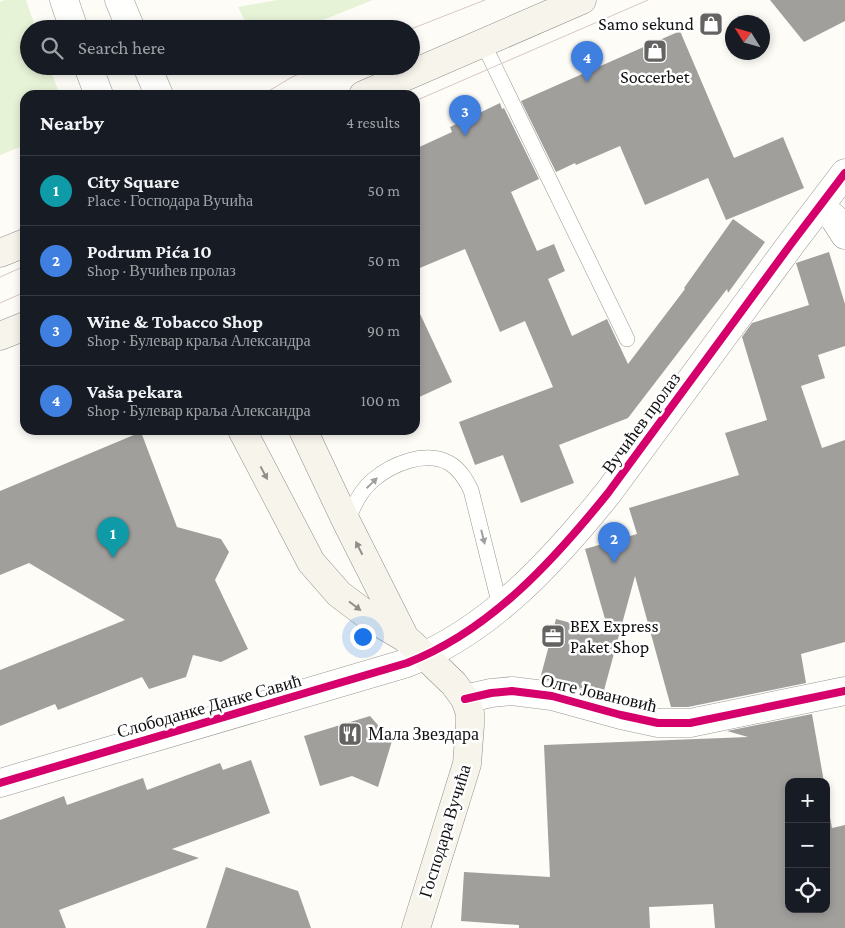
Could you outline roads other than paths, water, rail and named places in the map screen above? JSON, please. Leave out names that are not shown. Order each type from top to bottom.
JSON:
[{"type":"main road","points":[[420,70],[582,0]]},
{"type":"main road","points":[[375,90],[409,75]]},
{"type":"main road","points":[[0,253],[20,245]]},
{"type":"main road","points":[[0,336],[20,328]]},
{"type":"main road","name":"Господара Вучића","points":[[245,435],[311,562],[339,594],[371,618],[405,638],[426,656],[454,684],[465,699],[470,713],[467,764],[416,928]]},
{"type":"main road","name":"Господара Вучића","points":[[305,435],[405,638]]},
{"type":"street","points":[[64,0],[71,20]]},
{"type":"street","points":[[119,0],[127,20]]},
{"type":"street","points":[[91,75],[97,90]]},
{"type":"street","points":[[151,75],[157,90]]},
{"type":"street","name":"Вучићев пролаз","points":[[426,656],[470,629],[500,606],[525,585],[558,552],[608,493],[845,174]]},
{"type":"street","points":[[820,206],[834,218],[845,235]]},
{"type":"street","name":"Слободанке Данке Савић","points":[[0,782],[373,674],[426,656]]},
{"type":"street","name":"Олге Јовановић","points":[[465,699],[491,692],[512,691],[552,696],[658,723],[690,724],[845,691]]},
{"type":"lane","points":[[483,43],[627,340]]},
{"type":"lane","points":[[347,523],[352,508],[361,494],[372,481],[387,470],[404,462],[423,458],[449,463],[465,478],[471,490],[500,606]]},
{"type":"tram line","points":[[420,25],[485,0]]},
{"type":"tram line","points":[[420,99],[648,0]]},
{"type":"tram line","points":[[270,90],[297,75]]},
{"type":"tram line","points":[[0,277],[20,268]]},
{"type":"tram line","points":[[0,303],[20,294]]},
{"type":"place","name":"Samo sekund","points":[[711,24]]},
{"type":"place","name":"Soccerbet","points":[[655,51]]},
{"type":"place","name":"Vaša pekara","points":[[587,82]]},
{"type":"place","name":"Wine & Tobacco Shop","points":[[465,136]]},
{"type":"place","name":"City Square","points":[[113,558]]},
{"type":"place","name":"Podrum Pića 10","points":[[614,563]]},
{"type":"place","name":"BEX Express Paket Shop","points":[[553,636]]},
{"type":"place","name":"Мала Звездара","points":[[350,734]]}]
